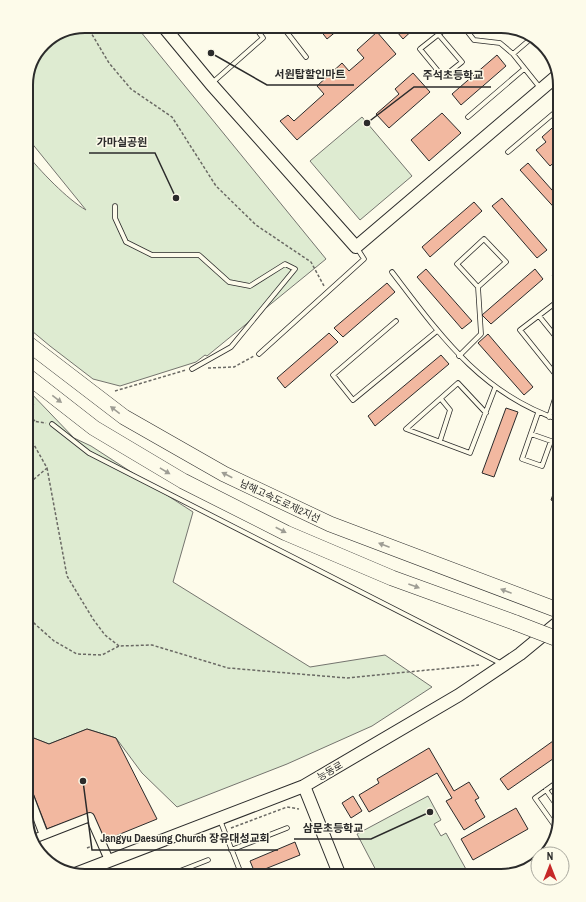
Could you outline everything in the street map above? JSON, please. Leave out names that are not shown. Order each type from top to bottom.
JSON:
[{"type":"highway","name":"남해고속도로제2지선","points":[[33,347],[124,417],[224,474],[330,524],[553,608]]},
{"type":"highway","points":[[33,380],[94,428],[183,481],[286,533],[385,575],[553,637]]},
{"type":"street","points":[[169,33],[211,84],[356,247],[552,80]]},
{"type":"street","name":"능동로","points":[[87,869],[304,786],[459,695],[520,654],[553,627]]},
{"type":"street","points":[[304,786],[337,869]]},
{"type":"street","points":[[33,806],[44,835]]},
{"type":"street","points":[[37,838],[90,816],[109,860]]},
{"type":"lane","points":[[211,84],[263,38],[259,33]]},
{"type":"lane","points":[[287,33],[306,57]]},
{"type":"lane","points":[[469,33],[474,40],[500,43],[514,54],[524,69],[542,89]]},
{"type":"lane","points":[[439,35],[462,62],[443,77],[420,48],[439,35]]},
{"type":"lane","points":[[514,54],[528,41]]},
{"type":"lane","points":[[468,118],[524,69]]},
{"type":"lane","points":[[508,152],[553,114]]},
{"type":"lane","points":[[115,206],[115,218],[126,242],[152,255],[200,255],[229,282],[250,286],[285,264],[295,268],[231,347],[192,368]]},
{"type":"lane","points":[[459,356],[481,334],[478,288],[457,264],[484,239],[506,262],[478,288]]},
{"type":"lane","points":[[259,354],[364,259],[356,247]]},
{"type":"lane","points":[[392,272],[437,331],[459,356],[495,388],[538,413],[553,418]]},
{"type":"lane","points":[[553,305],[520,330],[553,371]]},
{"type":"lane","points":[[539,316],[553,333]]},
{"type":"lane","points":[[396,321],[332,375],[354,400],[437,331]]},
{"type":"lane","points":[[486,414],[458,383],[406,429],[470,453],[486,414],[495,388]]},
{"type":"lane","points":[[440,441],[450,410],[441,398]]},
{"type":"lane","points":[[549,417],[553,405]]},
{"type":"lane","points":[[531,434],[551,441],[542,466],[522,459],[538,413]]},
{"type":"lane","points":[[52,424],[89,453],[504,665]]},
{"type":"lane","points":[[553,785],[535,798],[553,825]]},
{"type":"lane","points":[[546,790],[553,800]]},
{"type":"lane","points":[[219,818],[239,869]]},
{"type":"lane","points":[[231,850],[287,828]]},
{"type":"lane","points":[[185,869],[208,860]]},
{"type":"path","points":[[91,33],[109,63],[131,89],[172,116],[216,186],[256,225],[311,262],[327,292]]},
{"type":"path","points":[[115,391],[192,368],[234,366],[259,354]]},
{"type":"path","points":[[33,443],[47,468],[67,576],[93,619],[105,635],[119,646]]},
{"type":"path","points":[[33,480],[47,468]]},
{"type":"path","points":[[33,622],[54,641],[77,654],[102,655],[119,646],[152,645],[228,668],[347,678],[480,665]]},
{"type":"path","points":[[224,830],[287,807],[299,809]]},
{"type":"green space","points":[[85,33],[142,33],[326,259],[207,356],[205,355],[196,362],[120,386],[93,379],[33,332],[33,162],[54,184],[86,210],[33,145],[33,82],[37,65],[48,48],[65,37]]},
{"type":"green space","points":[[362,117],[412,176],[360,220],[310,161]]},
{"type":"green space","points":[[33,395],[74,438],[91,446],[193,512],[173,582],[310,667],[385,655],[432,687],[372,726],[287,764],[177,807],[142,773],[116,738],[87,729],[49,744],[33,738]]},
{"type":"green space","points":[[428,796],[441,820],[434,824],[441,836],[446,833],[466,869],[375,869],[357,834]]},
{"type":"building","points":[[322,33],[334,33],[327,39]]},
{"type":"building","points":[[376,33],[378,33],[396,54],[297,140],[280,121],[288,115],[294,121],[324,94],[317,86],[342,63],[349,71],[364,58],[357,50]]},
{"type":"building","points":[[398,33],[409,33],[403,39]]},
{"type":"building","points":[[497,55],[506,66],[461,105],[452,94]]},
{"type":"building","points":[[413,73],[430,92],[389,128],[376,114],[399,94],[395,89]]},
{"type":"building","points":[[442,113],[461,133],[429,161],[411,140]]},
{"type":"building","points":[[553,127],[553,163],[550,166],[536,150],[546,142],[542,137]]},
{"type":"building","points":[[528,163],[553,191],[553,206],[520,170]]},
{"type":"building","points":[[502,198],[547,250],[537,258],[492,206]]},
{"type":"building","points":[[474,202],[482,211],[430,257],[422,247]]},
{"type":"building","points":[[426,269],[472,321],[462,329],[417,277]]},
{"type":"building","points":[[535,269],[543,279],[491,324],[482,315]]},
{"type":"building","points":[[387,283],[395,292],[343,337],[334,328]]},
{"type":"building","points":[[329,333],[338,342],[285,388],[277,378]]},
{"type":"building","points":[[488,334],[533,387],[524,395],[478,343]]},
{"type":"building","points":[[441,355],[449,364],[375,426],[368,416]]},
{"type":"building","points":[[506,408],[518,412],[494,477],[482,473]]},
{"type":"building","points":[[87,729],[116,738],[157,819],[103,841],[90,813],[47,829],[33,793],[33,738],[49,744]]},
{"type":"building","points":[[553,741],[553,759],[508,790],[500,779]]},
{"type":"building","points":[[429,748],[454,791],[469,782],[479,798],[475,800],[485,817],[464,830],[446,801],[452,798],[437,773],[369,812],[359,795],[379,783],[377,779]]},
{"type":"building","points":[[353,796],[362,811],[351,818],[342,803]]},
{"type":"building","points":[[516,808],[528,829],[473,860],[461,839]]},
{"type":"building","points":[[295,842],[300,855],[265,869],[253,869],[250,861]]},
{"type":"place","name":"서원탑할인마트","points":[[211,53]]},
{"type":"place","name":"주석초등학교","points":[[367,123]]},
{"type":"place","name":"가마실공원","points":[[176,198]]},
{"type":"place","name":"Jangyu Daesung Church 장유대성교회","points":[[83,781]]},
{"type":"place","name":"삼문초등학교","points":[[430,812]]}]
